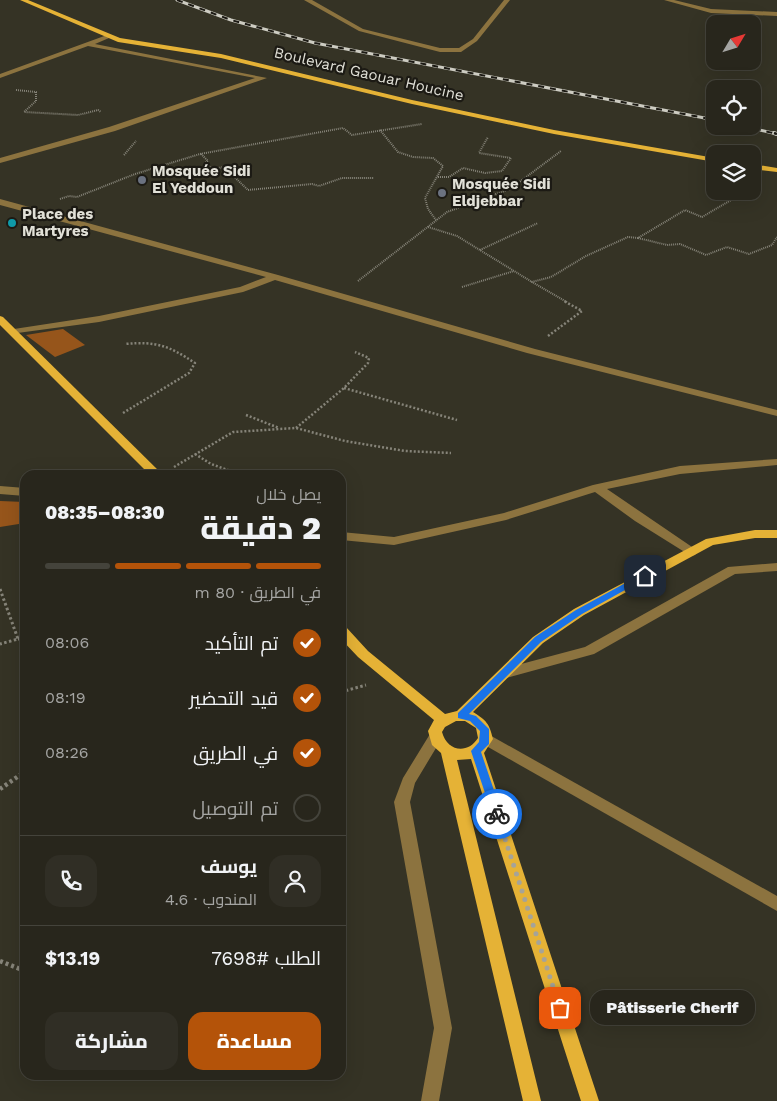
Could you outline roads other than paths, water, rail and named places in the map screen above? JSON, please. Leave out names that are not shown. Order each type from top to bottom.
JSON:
[{"type":"main road","name":"Boulevard Gaouar Houcine","points":[[23,0],[107,37],[221,56],[510,123],[706,158]]},
{"type":"main road","points":[[761,167],[777,170]]},
{"type":"main road","points":[[0,319],[152,470]]},
{"type":"main road","points":[[481,745],[463,755],[448,752],[442,748],[435,738],[435,731],[443,720],[461,715],[538,640],[579,612],[710,542],[755,534],[777,534]]},
{"type":"main road","points":[[346,635],[363,654],[443,720]]},
{"type":"main road","points":[[461,715],[473,718],[482,725],[481,745],[590,1101]]},
{"type":"main road","points":[[448,752],[532,1101]]},
{"type":"street","points":[[307,0],[361,30],[440,50],[461,50],[475,40],[507,0]]},
{"type":"street","points":[[667,0],[710,11],[777,14]]},
{"type":"street","points":[[0,76],[107,37]]},
{"type":"street","points":[[0,162],[121,126],[263,78],[87,44]]},
{"type":"street","points":[[0,202],[275,277],[531,351],[777,413]]},
{"type":"street","points":[[14,332],[99,319],[243,289],[275,277]]},
{"type":"street","points":[[346,536],[394,541],[506,516],[597,488],[680,470],[777,462]]},
{"type":"street","points":[[597,488],[691,552]]},
{"type":"street","points":[[0,490],[20,492]]},
{"type":"street","points":[[506,673],[589,651],[732,570],[777,567]]},
{"type":"street","points":[[430,1101],[443,1028],[402,802],[408,782],[435,738]]},
{"type":"street","points":[[481,745],[777,904]]},
{"type":"railway","points":[[177,0],[231,20],[315,43],[706,118]]},
{"type":"railway","points":[[761,130],[777,134],[774,133]]},
{"type":"place","name":"Mosquée Sidi El Yeddoun","points":[[142,180]]},
{"type":"place","name":"Mosquée Sidi Eldjebbar","points":[[442,193]]},
{"type":"place","name":"Place des Martyres","points":[[12,223]]},
{"type":"place","name":"Pâtisserie Cherif","points":[[560,1008]]}]
